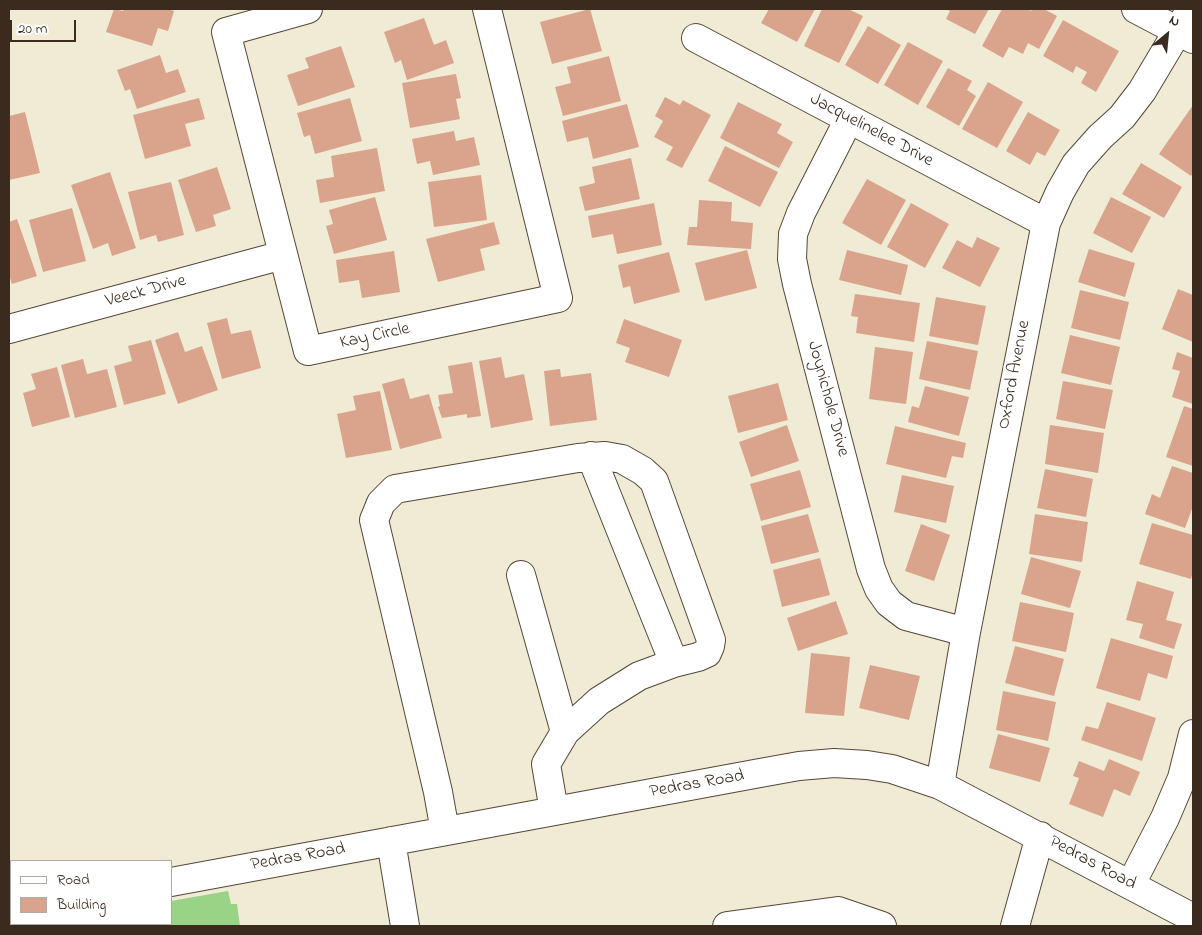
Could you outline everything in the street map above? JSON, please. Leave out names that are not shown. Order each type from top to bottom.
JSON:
[{"type":"street","name":"Kay Circle","points":[[308,9],[226,32],[308,351],[558,298],[487,9]]},
{"type":"street","points":[[1136,9],[1188,26]]},
{"type":"street","name":"Oxford Avenue","points":[[940,785],[966,632],[1046,223],[1060,192],[1076,164],[1122,117],[1188,26]]},
{"type":"street","name":"Jacquelinelee Drive","points":[[696,38],[1046,223]]},
{"type":"street","name":"Joynichole Drive","points":[[849,119],[801,213],[793,234],[792,259],[797,284],[871,569],[879,589],[889,603],[906,616],[966,632]]},
{"type":"street","name":"Veeck Drive","points":[[9,329],[283,255]]},
{"type":"street","points":[[591,456],[674,662]]},
{"type":"street","points":[[445,831],[438,792],[374,520],[381,504],[395,489],[591,456],[622,459],[636,467],[654,482],[711,640],[707,652],[698,657],[674,662],[639,676],[599,701],[565,732],[546,764],[554,811]]},
{"type":"street","points":[[521,575],[565,732]]},
{"type":"street","points":[[1131,884],[1165,818],[1182,778],[1193,734]]},
{"type":"street","name":"Pedras Road","points":[[172,882],[799,766],[867,765],[892,769],[940,785],[1193,918]]},
{"type":"street","points":[[1015,926],[1040,836]]},
{"type":"street","points":[[391,841],[406,926]]},
{"type":"street","points":[[727,926],[838,911],[882,926]]},
{"type":"green space","points":[[228,891],[231,904],[237,904],[240,926],[55,926],[172,925],[172,901]]},
{"type":"building","points":[[114,9],[123,11],[124,9],[167,9],[174,11],[168,31],[158,28],[152,46],[106,32]]},
{"type":"building","points":[[590,9],[602,51],[552,64],[540,22]]},
{"type":"building","points":[[769,9],[815,9],[797,42],[761,23]]},
{"type":"building","points":[[822,9],[848,9],[863,16],[839,63],[804,46]]},
{"type":"building","points":[[946,9],[989,9],[975,34],[946,19],[950,11]]},
{"type":"building","points":[[1002,9],[1027,9],[1031,11],[1032,9],[1044,9],[1057,16],[1039,49],[1028,43],[1023,54],[1009,47],[1003,58],[982,46]]},
{"type":"building","points":[[424,18],[434,45],[446,40],[454,63],[407,80],[401,60],[395,63],[384,32]]},
{"type":"building","points":[[1063,20],[1119,51],[1096,92],[1081,83],[1087,72],[1076,66],[1073,73],[1043,56]]},
{"type":"building","points":[[868,26],[901,45],[878,84],[845,65]]},
{"type":"building","points":[[908,42],[943,61],[918,105],[884,85]]},
{"type":"building","points":[[341,46],[355,87],[298,106],[287,75],[309,68],[305,58]]},
{"type":"building","points":[[160,55],[166,73],[178,69],[186,92],[137,109],[130,89],[125,91],[117,70]]},
{"type":"building","points":[[609,56],[621,101],[563,116],[555,87],[571,83],[567,67]]},
{"type":"building","points":[[948,68],[972,81],[967,90],[976,96],[959,126],[926,107]]},
{"type":"building","points":[[456,74],[461,98],[456,99],[460,119],[410,128],[402,83]]},
{"type":"building","points":[[988,82],[1023,102],[997,148],[962,129]]},
{"type":"building","points":[[665,97],[680,105],[683,100],[711,115],[682,168],[666,160],[673,147],[654,137],[663,121],[655,116]]},
{"type":"building","points":[[199,98],[205,119],[185,124],[191,146],[145,159],[133,115]]},
{"type":"building","points":[[350,98],[362,141],[315,154],[310,135],[304,137],[297,113]]},
{"type":"building","points":[[738,102],[782,124],[777,133],[793,142],[779,168],[720,138]]},
{"type":"building","points":[[627,104],[639,147],[593,159],[588,137],[567,142],[562,121]]},
{"type":"building","points":[[1193,105],[1193,173],[1191,176],[1159,154]]},
{"type":"building","points":[[25,112],[40,173],[9,180],[9,116]]},
{"type":"building","points":[[1028,112],[1060,130],[1045,156],[1037,152],[1030,165],[1006,151]]},
{"type":"building","points":[[454,131],[456,141],[474,137],[480,165],[433,175],[430,161],[417,164],[412,139]]},
{"type":"building","points":[[725,146],[778,172],[760,207],[708,181]]},
{"type":"building","points":[[377,148],[385,191],[320,203],[316,180],[334,177],[331,156]]},
{"type":"building","points":[[631,158],[640,199],[585,211],[579,187],[595,183],[592,167]]},
{"type":"building","points":[[1141,163],[1182,187],[1164,218],[1122,194]]},
{"type":"building","points":[[217,167],[231,209],[213,215],[216,226],[196,232],[178,180]]},
{"type":"building","points":[[110,172],[136,248],[112,256],[108,243],[93,249],[71,185]]},
{"type":"building","points":[[481,175],[487,220],[434,227],[428,182]]},
{"type":"building","points":[[867,179],[906,200],[881,245],[842,223]]},
{"type":"building","points":[[171,182],[184,235],[158,242],[156,235],[140,240],[128,192]]},
{"type":"building","points":[[375,197],[387,240],[334,254],[326,226],[333,224],[329,210]]},
{"type":"building","points":[[1111,197],[1151,217],[1132,253],[1093,233]]},
{"type":"building","points":[[699,200],[732,202],[731,221],[753,223],[751,249],[687,245],[689,227],[697,227]]},
{"type":"building","points":[[654,203],[662,245],[617,254],[613,234],[592,238],[588,216]]},
{"type":"building","points":[[911,203],[949,224],[925,268],[887,247]]},
{"type":"building","points":[[72,208],[86,261],[43,272],[29,220]]},
{"type":"building","points":[[17,219],[37,276],[12,284],[9,275],[9,222]]},
{"type":"building","points":[[494,222],[500,244],[480,249],[485,270],[438,282],[426,239]]},
{"type":"building","points":[[977,237],[1000,248],[980,287],[942,268],[957,240],[972,248]]},
{"type":"building","points":[[1089,249],[1135,263],[1125,297],[1078,282]]},
{"type":"building","points":[[747,250],[757,288],[705,301],[695,263]]},
{"type":"building","points":[[847,250],[908,265],[901,295],[839,280]]},
{"type":"building","points":[[394,251],[400,292],[362,298],[359,280],[339,283],[336,260]]},
{"type":"building","points":[[669,252],[680,292],[634,304],[630,286],[623,288],[618,265]]},
{"type":"building","points":[[1178,289],[1193,295],[1193,342],[1162,329]]},
{"type":"building","points":[[1080,290],[1129,302],[1120,340],[1071,328]]},
{"type":"building","points":[[855,294],[920,303],[914,342],[856,333],[858,317],[851,316]]},
{"type":"building","points":[[936,297],[986,306],[978,345],[929,336]]},
{"type":"building","points":[[227,318],[231,334],[251,330],[261,368],[222,379],[207,323]]},
{"type":"building","points":[[624,319],[682,340],[669,377],[625,362],[630,348],[616,343]]},
{"type":"building","points":[[178,332],[185,352],[202,346],[218,390],[178,404],[155,340]]},
{"type":"building","points":[[1070,335],[1120,347],[1111,385],[1061,373]]},
{"type":"building","points":[[151,340],[166,394],[124,405],[114,366],[132,361],[128,346]]},
{"type":"building","points":[[927,341],[978,351],[970,390],[919,379]]},
{"type":"building","points":[[875,347],[913,352],[906,404],[869,399]]},
{"type":"building","points":[[1177,352],[1193,358],[1193,404],[1172,397],[1180,371],[1172,369]]},
{"type":"building","points":[[501,357],[505,378],[524,374],[533,420],[491,428],[479,361]]},
{"type":"building","points":[[83,359],[87,374],[107,369],[117,407],[75,418],[61,365]]},
{"type":"building","points":[[472,362],[481,416],[467,418],[467,414],[442,418],[438,407],[440,406],[438,395],[453,393],[448,366]]},
{"type":"building","points":[[57,367],[70,417],[32,427],[23,393],[36,389],[31,374]]},
{"type":"building","points":[[560,369],[561,377],[591,373],[597,420],[550,426],[544,371]]},
{"type":"building","points":[[404,378],[410,399],[429,394],[442,438],[400,449],[382,384]]},
{"type":"building","points":[[1063,381],[1113,390],[1105,429],[1056,419]]},
{"type":"building","points":[[778,383],[788,420],[738,433],[728,396]]},
{"type":"building","points":[[925,386],[969,397],[959,436],[908,422],[912,406],[919,408]]},
{"type":"building","points":[[380,391],[392,450],[346,458],[337,414],[356,410],[353,396]]},
{"type":"building","points":[[1184,406],[1193,409],[1193,466],[1166,457]]},
{"type":"building","points":[[787,425],[799,461],[751,477],[739,442]]},
{"type":"building","points":[[1050,425],[1104,433],[1098,473],[1045,464]]},
{"type":"building","points":[[895,426],[966,443],[963,458],[952,456],[946,478],[886,464]]},
{"type":"building","points":[[1172,466],[1193,473],[1193,506],[1185,528],[1145,514],[1152,494],[1160,498]]},
{"type":"building","points":[[1045,469],[1093,479],[1086,517],[1037,508]]},
{"type":"building","points":[[800,470],[811,507],[761,521],[750,484]]},
{"type":"building","points":[[902,475],[954,486],[946,523],[894,512]]},
{"type":"building","points":[[808,514],[819,552],[771,564],[761,526]]},
{"type":"building","points":[[1035,514],[1088,522],[1082,562],[1029,554]]},
{"type":"building","points":[[1152,523],[1193,535],[1193,571],[1191,579],[1139,564]]},
{"type":"building","points":[[921,524],[950,535],[934,581],[905,571]]},
{"type":"building","points":[[1031,557],[1081,571],[1070,608],[1021,594]]},
{"type":"building","points":[[820,558],[830,595],[782,607],[773,570]]},
{"type":"building","points":[[1137,581],[1174,592],[1166,620],[1182,624],[1174,649],[1139,638],[1143,624],[1126,620]]},
{"type":"building","points":[[836,601],[848,634],[798,651],[787,618]]},
{"type":"building","points":[[1020,602],[1074,613],[1066,652],[1012,641]]},
{"type":"building","points":[[1111,638],[1173,656],[1167,679],[1148,673],[1140,701],[1096,688]]},
{"type":"building","points":[[1015,646],[1064,659],[1054,696],[1005,683]]},
{"type":"building","points":[[811,653],[850,657],[844,716],[805,713]]},
{"type":"building","points":[[870,665],[920,676],[909,720],[859,708]]},
{"type":"building","points":[[1003,691],[1056,702],[1048,741],[996,730]]},
{"type":"building","points":[[1107,702],[1156,718],[1142,761],[1081,740],[1086,726],[1098,729]]},
{"type":"building","points":[[998,734],[1050,748],[1040,782],[989,768]]},
{"type":"building","points":[[1109,759],[1140,772],[1130,796],[1114,789],[1103,817],[1069,804],[1079,778],[1073,776],[1079,761],[1104,771]]}]
